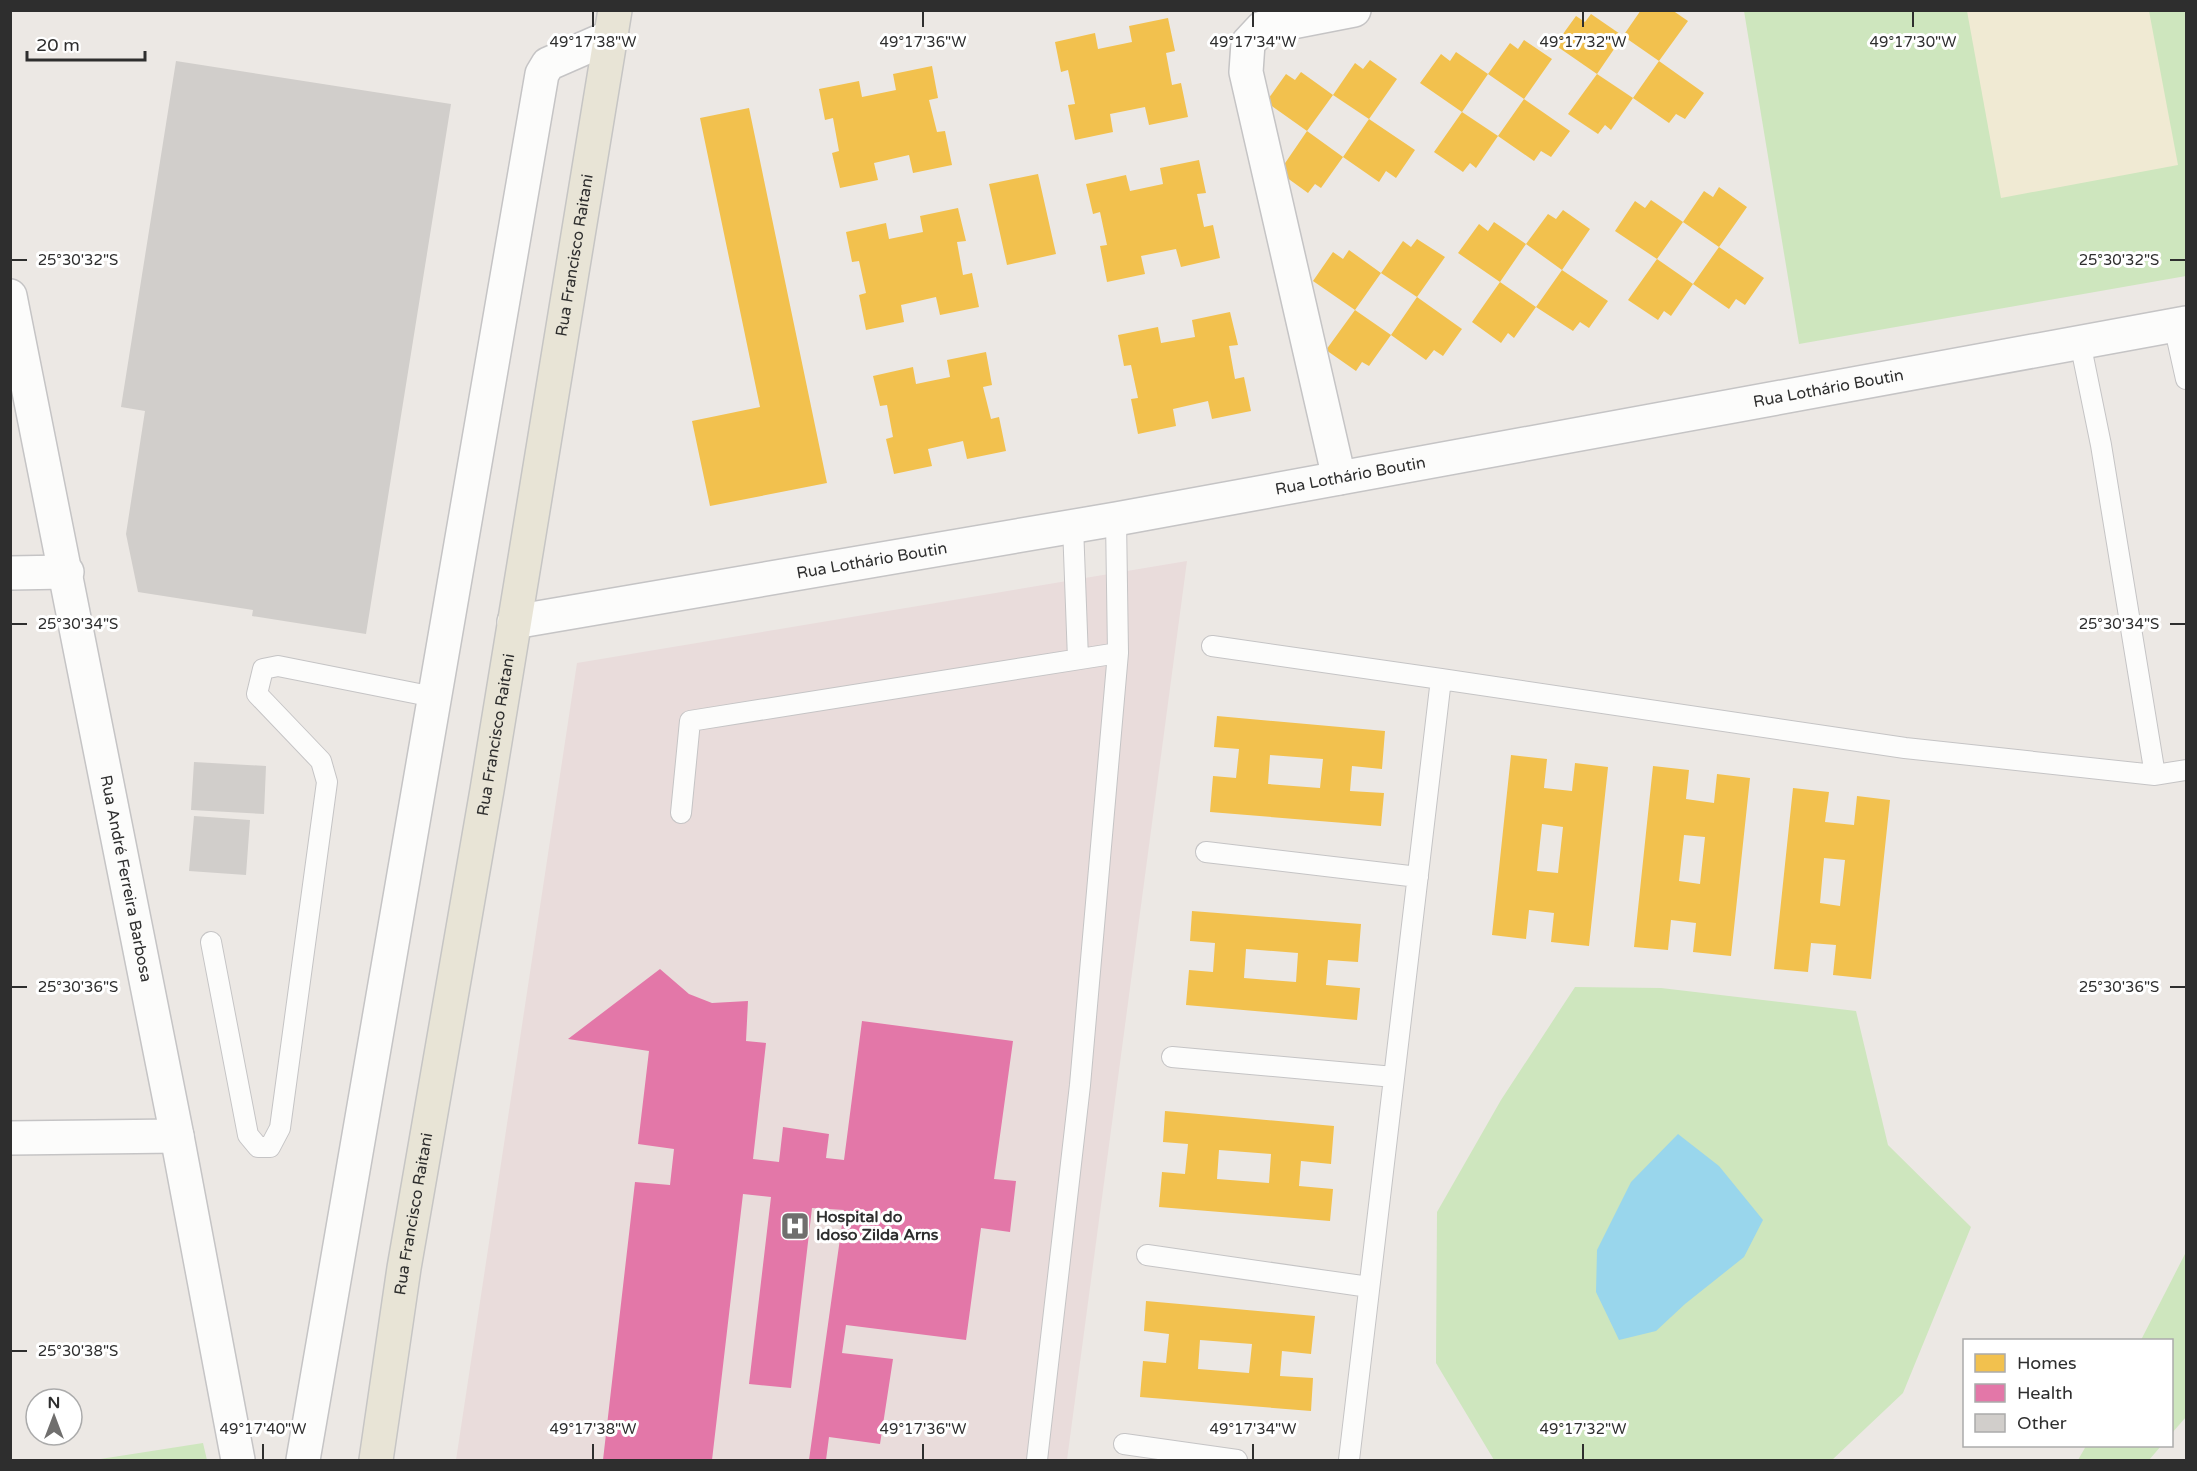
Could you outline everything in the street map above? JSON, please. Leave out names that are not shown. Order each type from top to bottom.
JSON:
[{"type":"main road","name":"Rua Francisco Raitani","points":[[376,1461],[404,1268],[614,23]]},
{"type":"street","points":[[1339,478],[1246,72],[1248,44],[1262,28],[1354,10]]},
{"type":"street","points":[[303,1461],[542,74],[548,64],[614,23]]},
{"type":"street","name":"Rua André Ferreira Barbosa","points":[[10,296],[67,572],[238,1461]]},
{"type":"street","name":"Rua Lothário Boutin","points":[[514,622],[1116,519],[2180,324]]},
{"type":"street","points":[[10,573],[67,572]]},
{"type":"street","points":[[10,1138],[177,1136]]},
{"type":"lane","points":[[2180,324],[2187,379]]},
{"type":"lane","points":[[2080,342],[2101,445],[2155,775]]},
{"type":"lane","points":[[1037,1461],[1080,1085],[1118,653],[1116,519]]},
{"type":"lane","points":[[1072,526],[1078,659]]},
{"type":"lane","points":[[1212,646],[1905,748],[2155,775],[2187,770]]},
{"type":"lane","points":[[681,813],[690,721],[1118,653]]},
{"type":"lane","points":[[211,942],[248,1135],[258,1147],[270,1147],[280,1128],[327,782],[321,761],[257,694],[262,669],[278,666],[434,697]]},
{"type":"lane","points":[[1349,1461],[1441,679]]},
{"type":"lane","points":[[1206,852],[1418,877]]},
{"type":"lane","points":[[1172,1057],[1394,1077]]},
{"type":"lane","points":[[1147,1255],[1369,1287]]},
{"type":"lane","points":[[1124,1444],[1237,1461]]},
{"type":"shaded area","name":"Hospital do Idoso Zilda Arns","points":[[1187,561],[1067,1460],[456,1460],[577,663]]},
{"type":"green space","points":[[1744,11],[2186,11],[2186,276],[1799,344]]},
{"type":"green space","points":[[1575,987],[1661,988],[1856,1011],[1888,1145],[1971,1227],[1903,1393],[1832,1460],[1494,1460],[1436,1363],[1437,1212],[1501,1100]]},
{"type":"green space","points":[[2186,1252],[2186,1417],[2173,1432],[2173,1339],[2142,1339]]},
{"type":"green space","points":[[203,1443],[207,1460],[94,1460]]},
{"type":"green space","points":[[2085,1447],[2160,1447],[2149,1460],[2078,1460]]},
{"type":"sand","points":[[1967,11],[2149,11],[2178,165],[2001,198]]},
{"type":"water","points":[[1678,1134],[1719,1166],[1763,1220],[1744,1257],[1685,1304],[1656,1331],[1619,1340],[1596,1292],[1597,1250],[1631,1182]]},
{"type":"building: Homes","points":[[1641,10],[1672,10],[1688,21],[1659,61],[1623,36]]},
{"type":"building: Homes","points":[[1591,14],[1623,36],[1597,74],[1555,45],[1576,16],[1585,22]]},
{"type":"building: Homes","points":[[1168,18],[1175,51],[1166,53],[1172,85],[1181,83],[1188,117],[1149,125],[1145,107],[1110,114],[1113,132],[1075,140],[1068,105],[1075,104],[1068,70],[1061,72],[1055,42],[1095,33],[1098,49],[1132,42],[1129,26]]},
{"type":"building: Homes","points":[[1524,40],[1552,59],[1524,99],[1488,74],[1510,43],[1518,49]]},
{"type":"building: Homes","points":[[1456,52],[1488,74],[1462,112],[1420,83],[1441,54],[1450,61]]},
{"type":"building: Homes","points":[[1370,60],[1397,79],[1369,119],[1333,95],[1355,63],[1363,69]]},
{"type":"building: Homes","points":[[1659,61],[1704,93],[1685,119],[1676,114],[1669,123],[1633,98]]},
{"type":"building: Homes","points":[[932,66],[938,98],[929,100],[937,132],[945,131],[952,165],[913,173],[909,155],[874,163],[878,180],[840,188],[832,153],[839,151],[833,118],[825,120],[819,89],[859,81],[862,97],[896,90],[893,74]]},
{"type":"building: Homes","points":[[1301,72],[1333,95],[1307,131],[1266,102],[1286,74],[1295,80]]},
{"type":"building: Homes","points":[[1597,74],[1633,98],[1611,130],[1605,125],[1598,134],[1568,114]]},
{"type":"building: Homes","points":[[1524,99],[1570,131],[1551,157],[1541,151],[1534,161],[1498,136]]},
{"type":"building: Homes","points":[[749,108],[827,483],[710,506],[692,421],[760,407],[700,118]]},
{"type":"building: Homes","points":[[1462,112],[1498,136],[1476,168],[1470,163],[1463,172],[1434,152]]},
{"type":"building: Homes","points":[[1369,119],[1415,150],[1396,178],[1386,171],[1379,182],[1343,157]]},
{"type":"building: Homes","points":[[1307,131],[1343,157],[1321,188],[1315,184],[1308,193],[1279,172]]},
{"type":"building: Homes","points":[[1199,160],[1206,193],[1197,194],[1204,227],[1213,225],[1220,258],[1181,267],[1176,249],[1141,256],[1145,274],[1107,282],[1100,246],[1107,245],[1100,212],[1093,214],[1086,184],[1126,175],[1130,191],[1163,184],[1160,168]]},
{"type":"building: Homes","points":[[1038,174],[1056,254],[1007,265],[989,184]]},
{"type":"building: Homes","points":[[1719,187],[1747,207],[1719,247],[1683,222],[1704,191],[1713,197]]},
{"type":"building: Homes","points":[[1651,200],[1683,222],[1657,259],[1615,231],[1635,201],[1645,208]]},
{"type":"building: Homes","points":[[958,208],[966,241],[957,242],[963,275],[972,273],[979,307],[940,315],[936,297],[901,305],[904,322],[866,330],[859,295],[866,293],[859,261],[852,262],[846,232],[886,223],[889,239],[923,232],[920,216]]},
{"type":"building: Homes","points":[[1563,210],[1590,229],[1562,270],[1526,244],[1548,214],[1556,219]]},
{"type":"building: Homes","points":[[1494,222],[1526,244],[1500,282],[1458,253],[1479,224],[1488,231]]},
{"type":"building: Homes","points":[[1417,239],[1445,257],[1417,297],[1381,273],[1403,241],[1411,247]]},
{"type":"building: Homes","points":[[1719,247],[1764,278],[1745,305],[1736,299],[1729,309],[1693,284]]},
{"type":"building: Homes","points":[[1349,250],[1381,273],[1355,310],[1313,281],[1333,252],[1343,259]]},
{"type":"building: Homes","points":[[1657,259],[1693,284],[1671,316],[1664,311],[1658,320],[1628,300]]},
{"type":"building: Homes","points":[[1562,270],[1608,301],[1589,328],[1580,322],[1573,331],[1536,307]]},
{"type":"building: Homes","points":[[1500,282],[1536,307],[1514,338],[1508,333],[1501,343],[1472,322]]},
{"type":"building: Homes","points":[[1417,297],[1462,329],[1443,356],[1434,350],[1426,360],[1391,335]]},
{"type":"building: Homes","points":[[1355,310],[1391,335],[1369,366],[1362,362],[1356,371],[1326,350]]},
{"type":"building: Homes","points":[[1230,312],[1238,345],[1229,346],[1235,379],[1244,377],[1251,411],[1212,419],[1208,401],[1173,409],[1176,426],[1138,434],[1131,399],[1138,398],[1131,365],[1124,366],[1118,335],[1158,327],[1161,343],[1195,337],[1192,320]]},
{"type":"building: Homes","points":[[986,352],[992,385],[983,387],[991,419],[999,417],[1006,451],[967,459],[963,441],[928,449],[932,466],[894,474],[886,439],[893,437],[887,405],[880,406],[873,376],[913,367],[916,384],[950,377],[947,360]]},
{"type":"building: Homes","points":[[1217,716],[1385,731],[1382,769],[1352,766],[1350,791],[1384,793],[1381,826],[1210,812],[1213,776],[1236,778],[1239,749],[1214,747]],"holes":[[[1270,755],[1323,759],[1320,788],[1268,784]]]},
{"type":"building: Homes","points":[[1511,755],[1547,759],[1544,788],[1572,791],[1575,763],[1608,767],[1589,946],[1551,942],[1554,913],[1529,910],[1526,939],[1492,935]],"holes":[[[1542,824],[1563,827],[1558,873],[1537,871]]]},
{"type":"building: Homes","points":[[1653,766],[1689,770],[1686,799],[1714,803],[1717,774],[1750,778],[1731,956],[1693,952],[1696,923],[1671,920],[1668,950],[1634,947]],"holes":[[[1684,835],[1705,837],[1700,884],[1679,881]]]},
{"type":"building: Homes","points":[[1793,788],[1829,792],[1825,822],[1854,825],[1857,796],[1890,800],[1871,979],[1833,975],[1836,945],[1811,943],[1808,972],[1774,969]],"holes":[[[1824,858],[1845,860],[1840,906],[1820,903]]]},
{"type":"building: Homes","points":[[1192,911],[1361,924],[1358,962],[1328,960],[1326,985],[1360,988],[1357,1020],[1186,1005],[1189,970],[1213,972],[1215,943],[1190,941]],"holes":[[[1246,949],[1298,953],[1296,982],[1244,978]]]},
{"type":"building: Homes","points":[[1165,1111],[1334,1126],[1331,1164],[1301,1161],[1299,1186],[1333,1189],[1330,1221],[1159,1207],[1162,1172],[1185,1174],[1188,1144],[1163,1142]],"holes":[[[1219,1150],[1271,1154],[1269,1183],[1217,1179]]]},
{"type":"building: Homes","points":[[1146,1301],[1315,1316],[1311,1354],[1282,1351],[1280,1376],[1313,1378],[1311,1411],[1140,1397],[1143,1361],[1166,1363],[1169,1334],[1144,1331]],"holes":[[[1200,1340],[1252,1344],[1249,1373],[1198,1369]]]},
{"type":"building: Health","points":[[660,969],[689,994],[712,1003],[748,1001],[746,1041],[766,1043],[753,1159],[779,1162],[783,1127],[829,1134],[826,1158],[844,1160],[862,1021],[1013,1041],[994,1179],[1016,1181],[1010,1232],[981,1228],[966,1340],[846,1325],[842,1353],[893,1359],[880,1444],[829,1437],[826,1460],[809,1460],[844,1210],[812,1208],[791,1388],[749,1384],[771,1197],[743,1194],[712,1460],[603,1460],[635,1182],[670,1185],[674,1149],[638,1144],[649,1051],[568,1039]]},
{"type":"building: Other","points":[[176,61],[451,104],[366,634],[252,616],[253,610],[138,592],[126,534],[145,411],[121,407]]},
{"type":"building: Other","points":[[194,762],[266,766],[264,814],[191,810]]},
{"type":"building: Other","points":[[194,816],[250,820],[246,875],[189,871]]},
{"type":"place","name":"Hospital do Idoso Zilda Arns","points":[[795,1226]]}]
